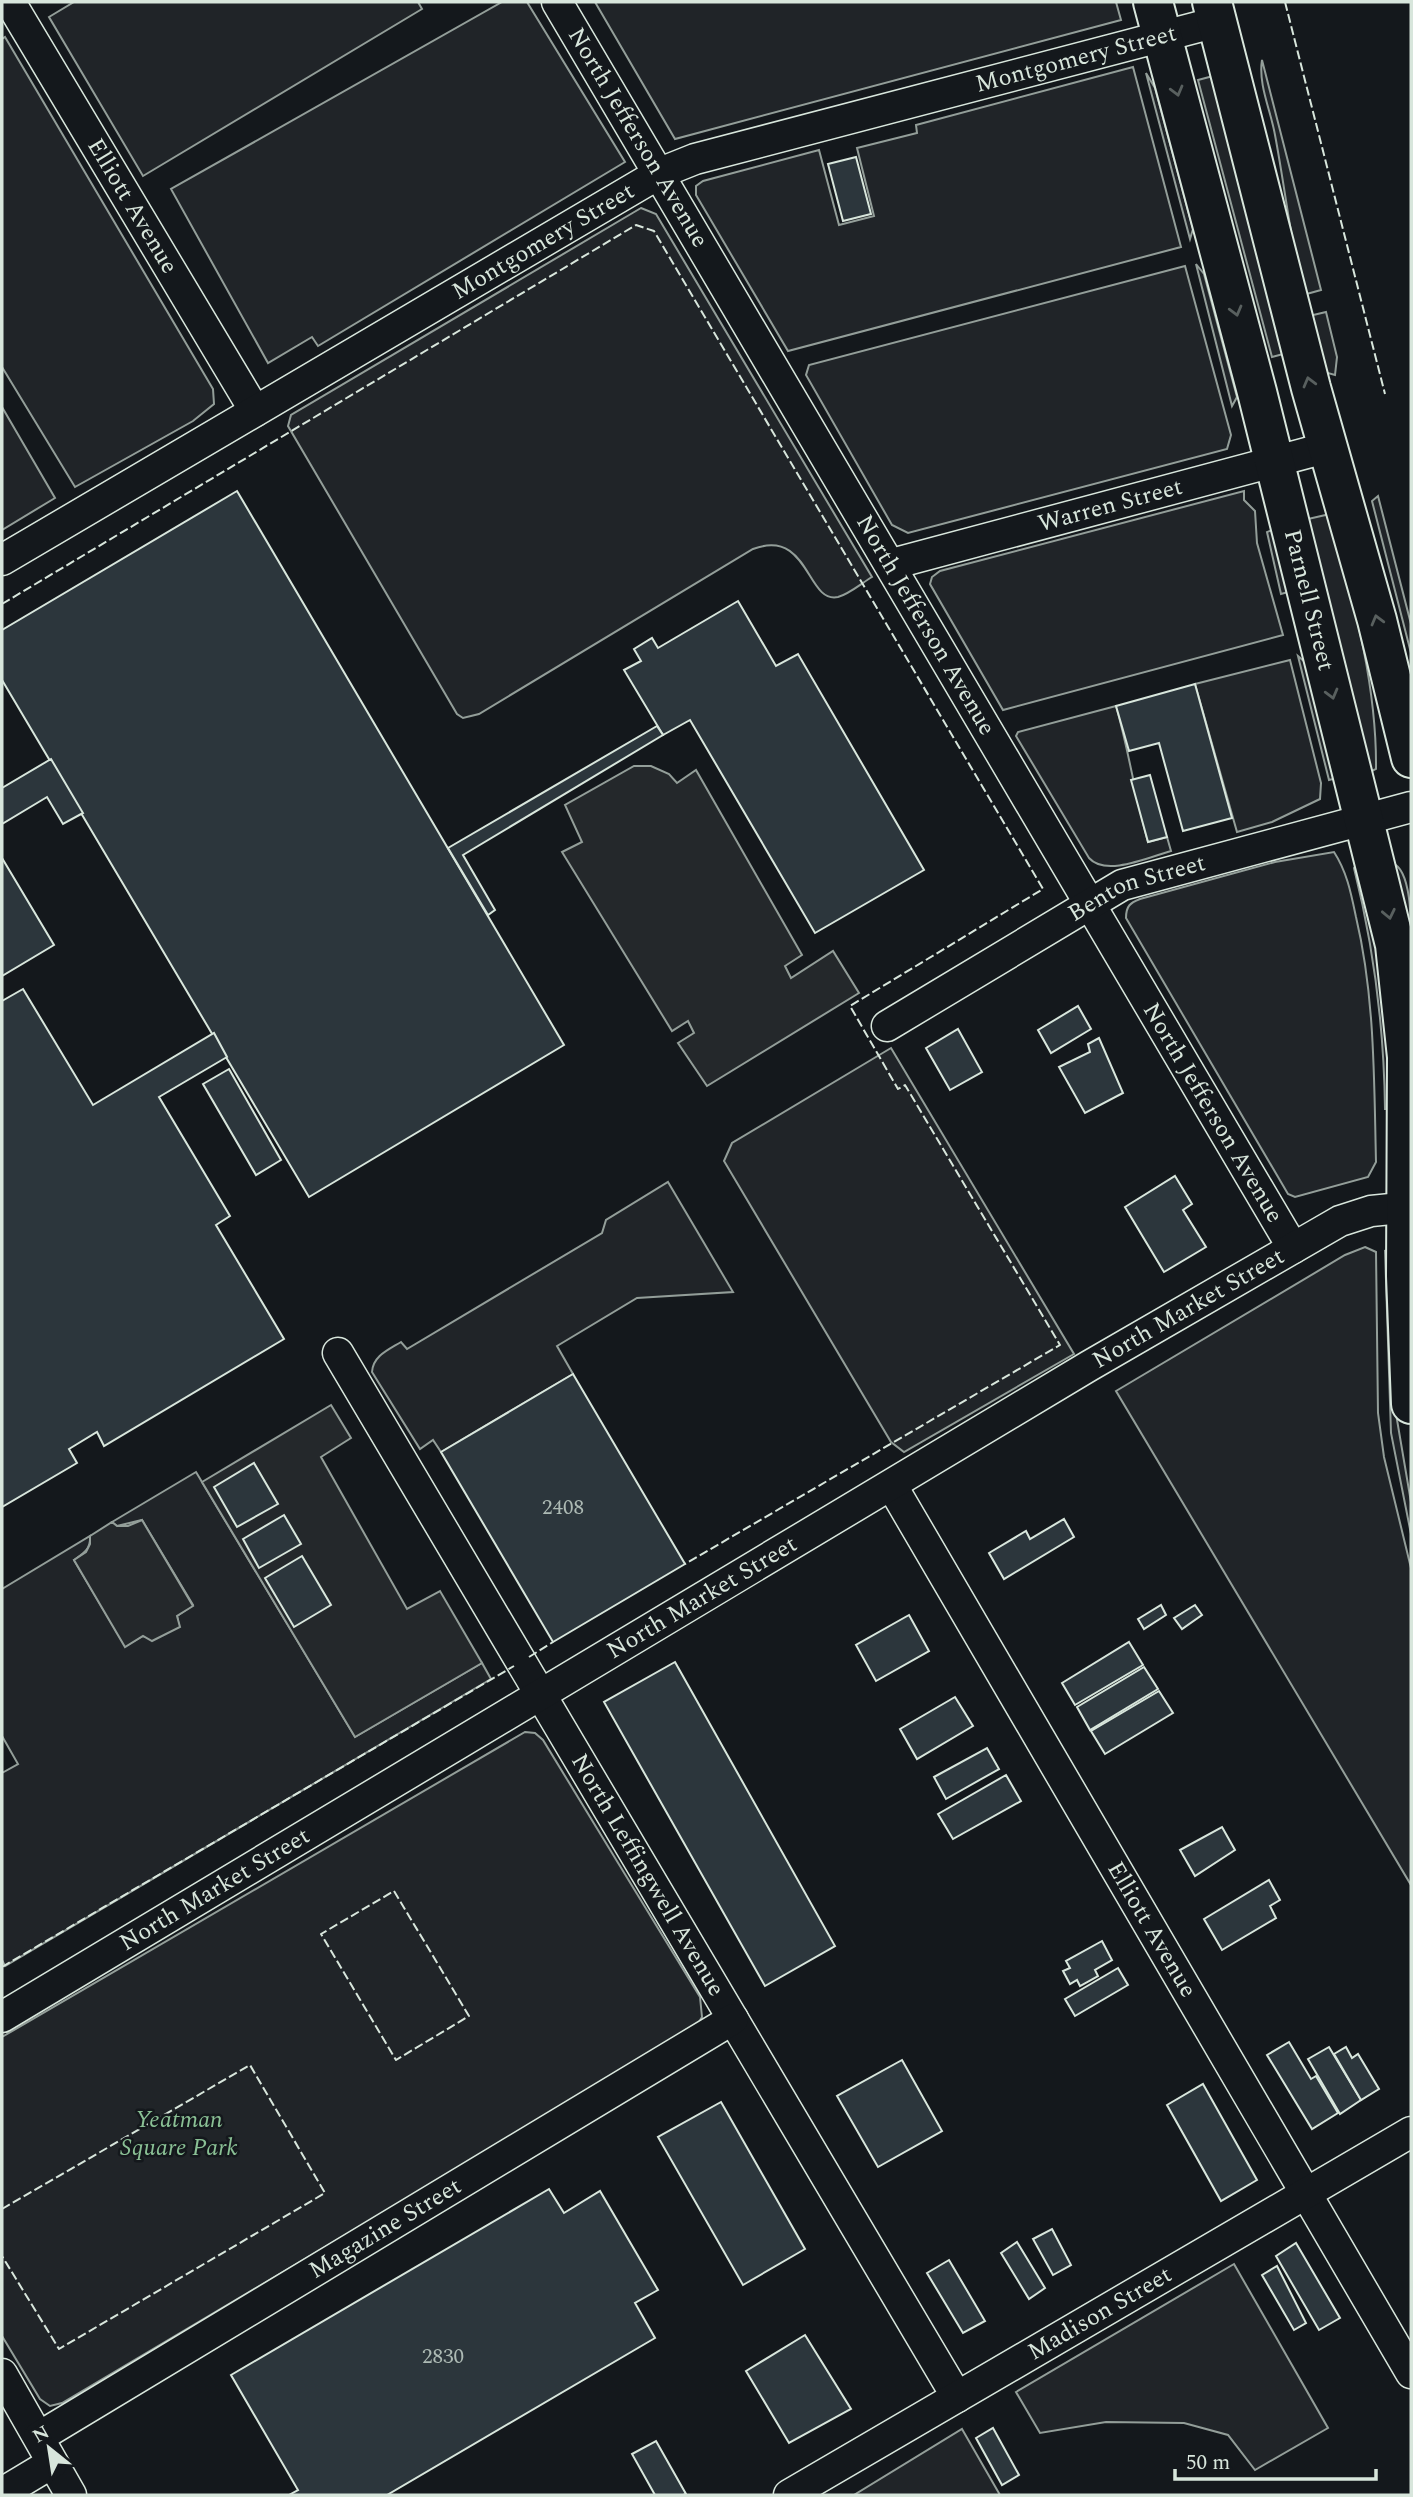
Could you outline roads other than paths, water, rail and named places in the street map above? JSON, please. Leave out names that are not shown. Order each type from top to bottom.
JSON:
[{"type":"main road","points":[[1214,12],[1377,620],[1411,758]]},
{"type":"main road","name":"Parnell Street","points":[[1157,19],[1274,461],[1395,945],[1407,1057],[1409,1207]]},
{"type":"main road","points":[[1409,1207],[1411,1404]]},
{"type":"street","name":"Elliott Avenue","points":[[10,2],[255,411]]},
{"type":"street","name":"North Jefferson Avenue","points":[[557,2],[892,564],[1088,905],[1293,1248]]},
{"type":"street","name":"Montgomery Street","points":[[2,560],[660,173],[695,159],[1157,19],[1214,12]]},
{"type":"street","name":"Warren Street","points":[[892,564],[1329,447]]},
{"type":"street","name":"Benton Street","points":[[887,1026],[1088,905],[1133,881],[1411,807]]},
{"type":"street","name":"North Market Street","points":[[2,2017],[1089,1366],[1293,1248],[1356,1215],[1409,1207]]},
{"type":"street","name":"North Leffingwell Avenue","points":[[338,1353],[957,2397]]},
{"type":"street","name":"Elliott Avenue","points":[[892,1486],[1411,2374]]},
{"type":"street","name":"Magazine Street","points":[[39,2437],[733,2019]]},
{"type":"street","name":"Madison Street","points":[[789,2495],[1411,2132]]},
{"type":"street","points":[[2,2374],[71,2495]]},
{"type":"street","points":[[2,2493],[52,2463]]},
{"type":"park label","name":"Yeatman Square Park","points":[[179,2134]]}]
